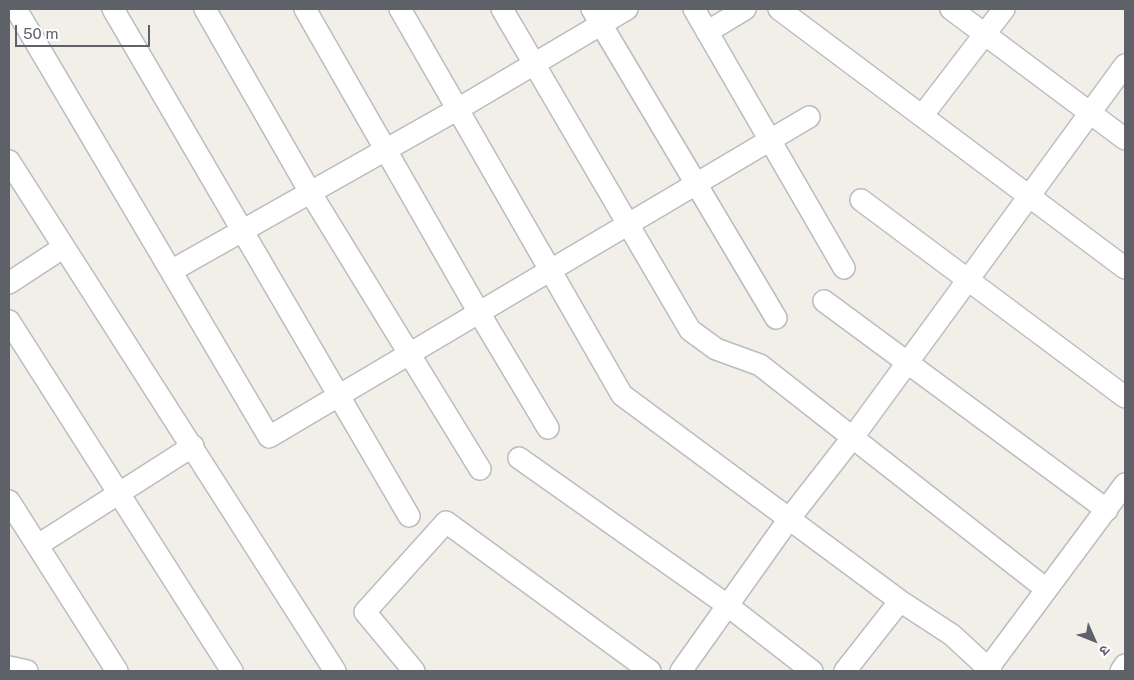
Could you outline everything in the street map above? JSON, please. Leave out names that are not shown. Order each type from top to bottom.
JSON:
[{"type":"street","points":[[113,9],[408,516]]},
{"type":"street","points":[[205,9],[310,192],[407,354],[480,469]]},
{"type":"street","points":[[305,9],[478,311],[548,428]]},
{"type":"street","points":[[400,9],[622,395],[900,601],[952,635],[988,671],[1046,589],[1125,484]]},
{"type":"street","points":[[502,9],[683,322],[697,338],[716,349],[760,366],[1046,589]]},
{"type":"street","points":[[171,271],[534,64],[597,17],[628,9]]},
{"type":"street","points":[[694,9],[844,268]]},
{"type":"street","points":[[707,32],[745,9]]},
{"type":"street","points":[[779,9],[1125,268]]},
{"type":"street","points":[[951,9],[1125,138]]},
{"type":"street","points":[[922,116],[1004,9]]},
{"type":"street","points":[[25,12],[171,271],[269,436],[809,117]]},
{"type":"street","points":[[597,17],[697,182],[776,318]]},
{"type":"street","points":[[681,671],[727,605],[853,437],[1125,65]]},
{"type":"street","points":[[9,161],[193,446],[335,671]]},
{"type":"street","points":[[862,200],[1125,398]]},
{"type":"street","points":[[9,283],[64,248]]},
{"type":"street","points":[[824,301],[908,361],[1107,510]]},
{"type":"street","points":[[9,321],[232,671]]},
{"type":"street","points":[[38,545],[193,446]]},
{"type":"street","points":[[519,458],[727,605],[812,671]]},
{"type":"street","points":[[9,501],[117,671]]},
{"type":"street","points":[[414,671],[365,612],[446,522],[650,671]]},
{"type":"street","points":[[845,671],[900,601]]},
{"type":"street","points":[[1121,671],[1125,665]]},
{"type":"street","points":[[9,667],[27,671]]}]
